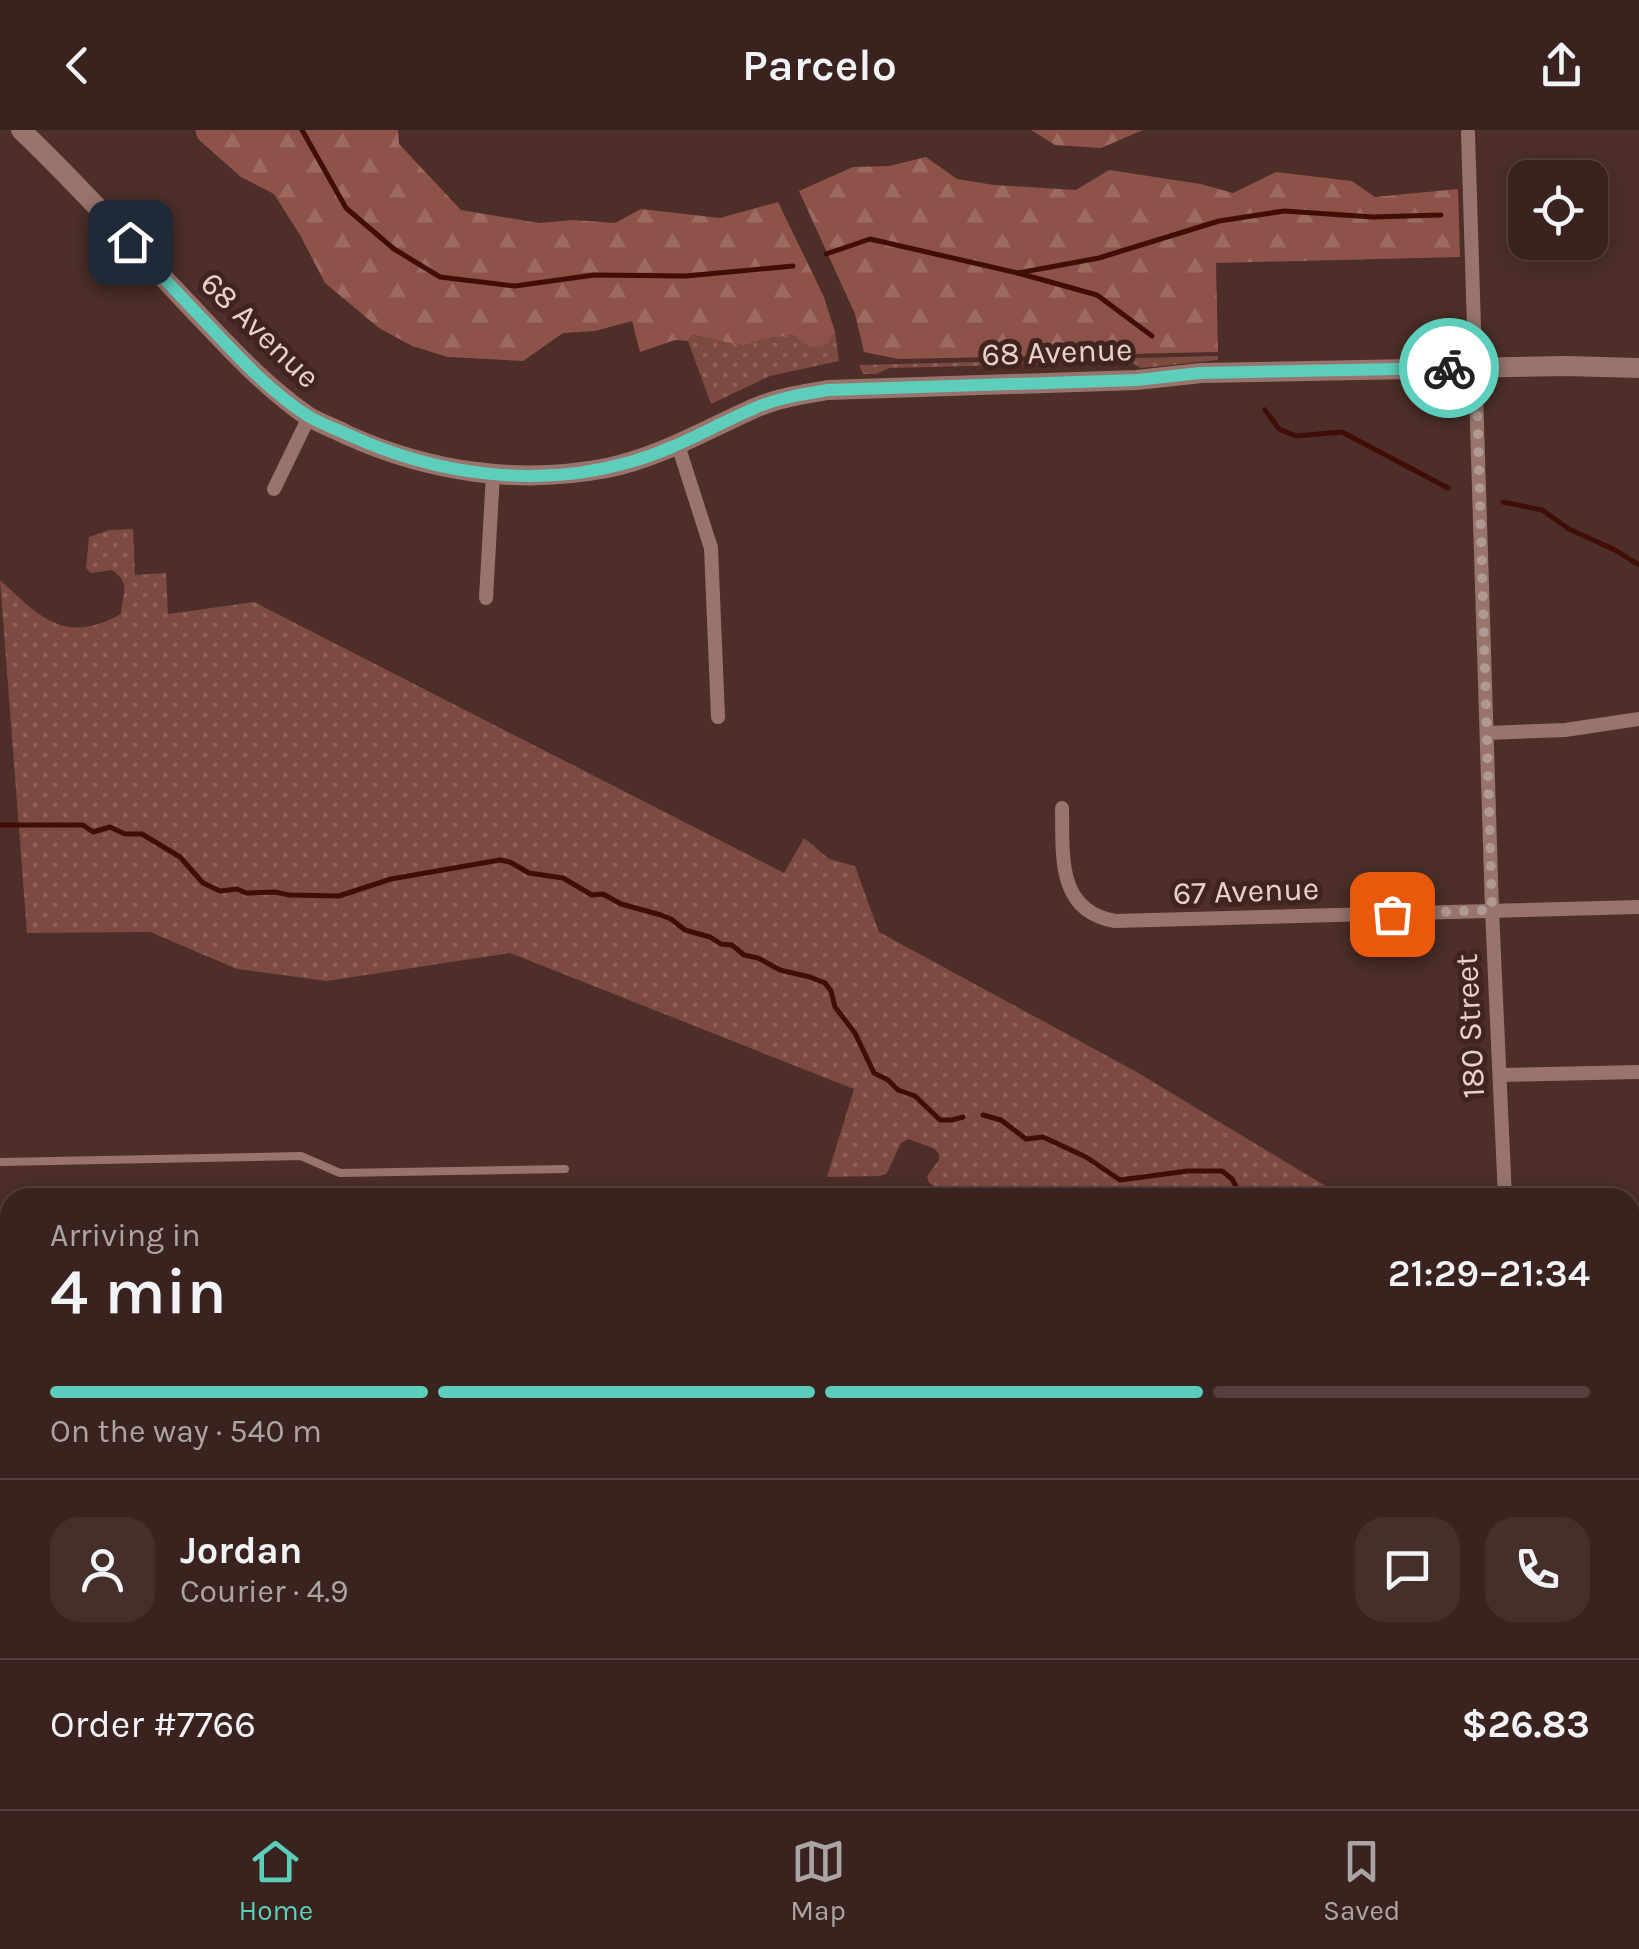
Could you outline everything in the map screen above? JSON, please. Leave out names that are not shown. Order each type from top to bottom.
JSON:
[{"type":"street","name":"68 Avenue","points":[[21,130],[257,377],[309,417],[370,445],[445,467],[549,476],[628,463],[678,445],[756,408],[828,390],[1137,380],[1200,373],[1639,368]]},
{"type":"street","name":"180 Street","points":[[1468,133],[1505,1188]]},
{"type":"street","points":[[274,489],[309,417]]},
{"type":"street","points":[[678,445],[711,548],[718,717]]},
{"type":"street","points":[[486,598],[493,474]]},
{"type":"street","points":[[1487,733],[1565,730],[1639,719]]},
{"type":"street","name":"67 Avenue","points":[[1062,808],[1063,858],[1070,890],[1087,911],[1101,919],[1130,922],[1639,907]]},
{"type":"street","points":[[1500,1075],[1639,1072]]},
{"type":"lane","points":[[0,1162],[301,1156],[340,1173],[565,1168]]},
{"type":"shaded area","points":[[835,332],[839,361],[770,376],[711,404],[688,341],[693,335],[744,346],[794,335],[825,345]]},
{"type":"shaded area","points":[[1218,356],[1218,360],[1141,368],[1131,362],[889,368],[863,374],[859,365]]},
{"type":"shaded area","points":[[133,529],[135,575],[166,573],[168,614],[254,602],[784,873],[804,838],[829,859],[855,866],[879,932],[1135,1071],[1324,1188],[938,1188],[929,1183],[927,1176],[939,1154],[908,1139],[901,1143],[887,1173],[827,1177],[854,1089],[510,953],[327,981],[237,969],[150,932],[27,933],[0,580],[42,616],[69,627],[101,623],[121,614],[122,580],[112,570],[91,573],[86,568],[89,537],[109,530]]},
{"type":"green space","points":[[195,130],[398,130],[399,144],[461,210],[539,223],[615,223],[641,209],[720,218],[778,202],[824,297],[835,332],[826,345],[811,348],[794,335],[744,346],[693,335],[688,341],[675,340],[640,352],[632,321],[595,331],[563,333],[523,361],[448,357],[412,346],[379,328],[325,283],[274,194],[241,177],[198,139]]},
{"type":"green space","points":[[1031,130],[1143,130],[1101,148],[1055,145]]},
{"type":"green space","points":[[926,157],[957,179],[1076,190],[1109,170],[1201,184],[1233,193],[1276,172],[1352,181],[1375,197],[1458,189],[1460,257],[1216,263],[1218,352],[898,359],[864,352],[855,314],[799,191],[853,167],[889,166]]},
{"type":"waterway","points":[[302,130],[346,208],[394,249],[440,277],[515,286],[594,275],[686,276],[793,266]]},
{"type":"waterway","points":[[1018,273],[1099,258],[1219,221],[1284,211],[1373,217],[1441,215]]},
{"type":"waterway","points":[[826,254],[870,239],[1018,273],[1097,295],[1152,336]]},
{"type":"waterway","points":[[1265,410],[1279,429],[1296,436],[1342,432],[1448,488]]},
{"type":"waterway","points":[[1503,502],[1542,510],[1569,529],[1639,565]]},
{"type":"waterway","points":[[0,825],[83,825],[93,832],[110,827],[125,834],[142,834],[180,857],[203,883],[220,891],[339,896],[391,879],[500,860],[529,873],[563,878],[592,895],[603,894],[621,904],[661,915],[685,930],[732,945],[744,955],[780,970],[825,983],[874,1073],[898,1090],[915,1096],[940,1120],[963,1117]]},
{"type":"waterway","points":[[983,1115],[1001,1120],[1026,1139],[1043,1137],[1086,1157],[1120,1180],[1222,1171],[1237,1188]]},
{"type":"way so far","points":[[1392,914],[1492,910],[1476,367],[1449,368]]},
{"type":"route","points":[[130,242],[257,377],[309,417],[398,455],[493,474],[549,476],[628,463],[775,401],[828,390],[1137,380],[1200,373],[1449,368]]}]
